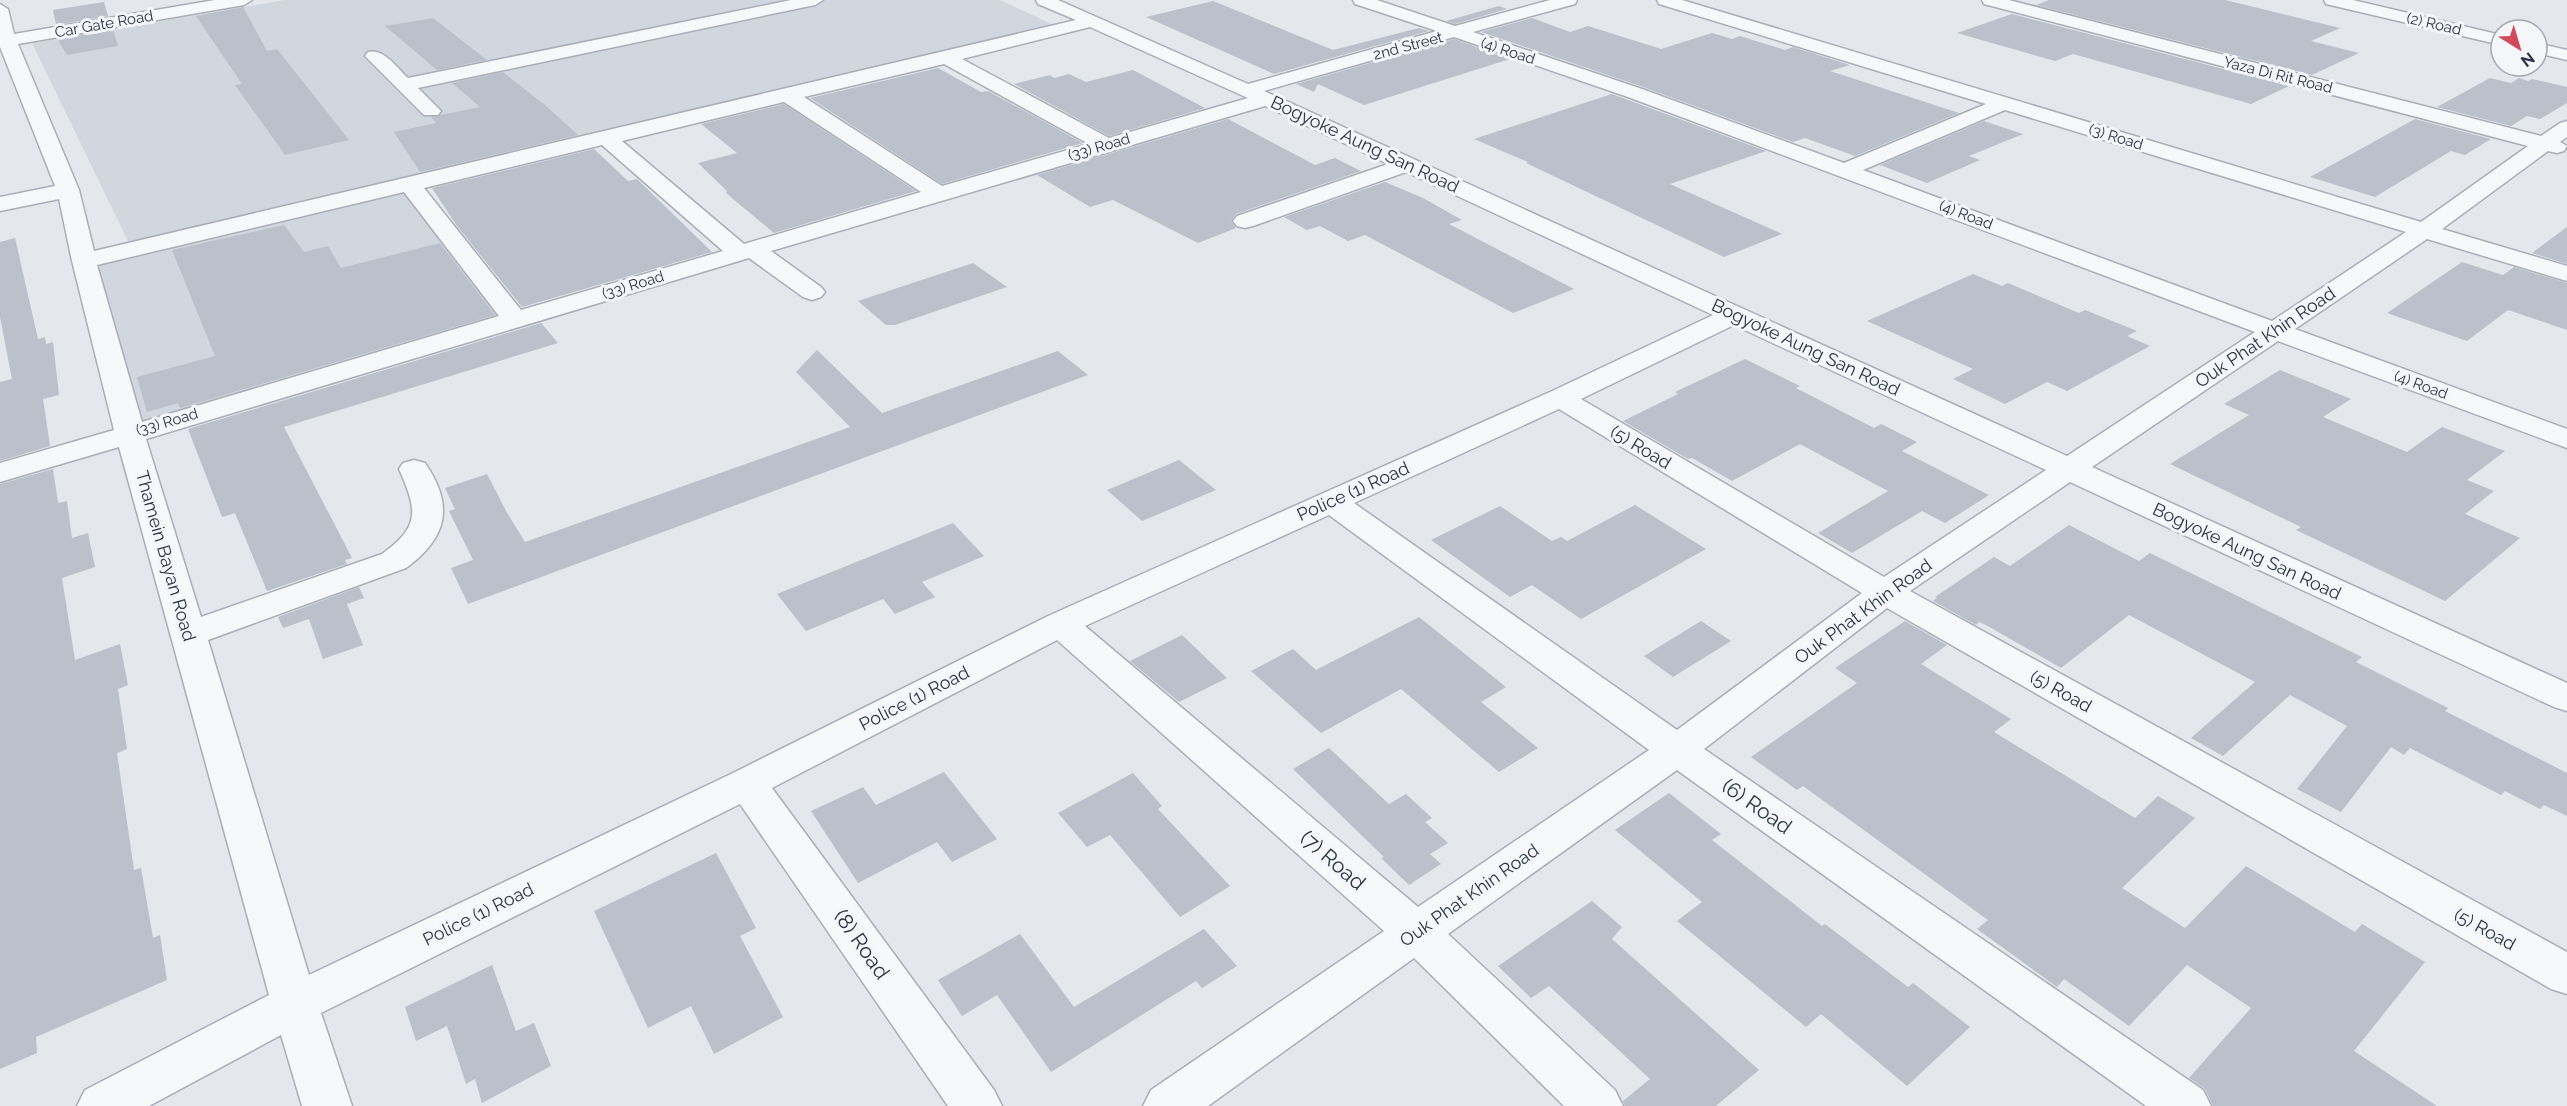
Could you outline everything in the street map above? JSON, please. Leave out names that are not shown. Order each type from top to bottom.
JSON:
[{"type":"street","name":"Car Gate Road","points":[[4,41],[244,0]]},
{"type":"street","points":[[404,85],[815,0]]},
{"type":"street","name":"Bogyoke Aung San Road","points":[[1044,0],[1257,94],[2567,698]]},
{"type":"street","name":"(4) Road","points":[[1361,0],[1635,93],[2567,439]]},
{"type":"street","name":"2nd Street","points":[[1257,94],[1569,0]]},
{"type":"street","name":"(3) Road","points":[[1665,0],[2567,274]]},
{"type":"street","name":"Yaza Di Rit Road","points":[[1990,0],[2559,140]]},
{"type":"street","name":"(2) Road","points":[[2332,0],[2489,36]]},
{"type":"street","name":"Thamein Bayan Road","points":[[0,9],[4,41],[68,190],[84,261],[130,433],[295,1004],[327,1106]]},
{"type":"street","points":[[84,261],[1090,22]]},
{"type":"street","points":[[2549,51],[2567,55]]},
{"type":"street","points":[[374,56],[432,111]]},
{"type":"street","points":[[946,58],[1106,145]]},
{"type":"street","name":"(33) Road","points":[[0,472],[1106,145],[1257,94]]},
{"type":"street","points":[[787,95],[939,194]]},
{"type":"street","points":[[1845,170],[2004,103]]},
{"type":"street","points":[[606,137],[746,251],[812,292]]},
{"type":"street","name":"Ouk Phat Khin Road","points":[[1167,1106],[1677,750],[1885,592],[2559,140]]},
{"type":"street","points":[[1245,221],[1408,164]]},
{"type":"street","points":[[410,185],[515,320]]},
{"type":"street","points":[[0,204],[68,190]]},
{"type":"street","name":"Police (1) Road","points":[[102,1106],[295,1004],[747,783],[1060,624],[1560,398],[1736,314]]},
{"type":"street","name":"(5) Road","points":[[1560,398],[1885,592],[2567,975]]},
{"type":"street","points":[[189,634],[394,561],[409,552],[424,530],[429,513],[427,496],[414,469]]},
{"type":"street","name":"(6) Road","points":[[1330,501],[1677,750],[2186,1106]]},
{"type":"street","name":"(7) Road","points":[[1060,624],[1416,932],[1598,1106]]},
{"type":"street","name":"(8) Road","points":[[747,783],[977,1106]]},
{"type":"shaded area","points":[[285,0],[1000,0],[1056,26],[129,243],[32,43]]},
{"type":"shaded area","points":[[405,190],[507,319],[142,426],[96,262]]},
{"type":"building","points":[[2049,0],[2225,0],[2340,28],[2311,41],[2359,53],[2312,75],[2036,5]]},
{"type":"building","points":[[1213,1],[1333,50],[1419,28],[1429,31],[1274,74],[1146,17]]},
{"type":"building","points":[[104,2],[108,16],[56,25],[53,10]]},
{"type":"building","points":[[1499,6],[1507,9],[1455,24],[1446,21]]},
{"type":"building","points":[[243,7],[267,51],[277,49],[349,140],[285,155],[235,85],[242,84],[196,16]]},
{"type":"building","points":[[2012,14],[2289,86],[2251,104],[2073,54],[2055,61],[1957,33]]},
{"type":"building","points":[[433,18],[487,60],[437,70],[385,26]]},
{"type":"building","points":[[1532,18],[1570,32],[1588,26],[1661,49],[1712,33],[1732,39],[1740,36],[1785,50],[1793,47],[1850,65],[1830,71],[1959,113],[1855,156],[1805,138],[1793,142],[1643,87],[1481,32]]},
{"type":"building","points":[[113,30],[118,46],[67,55],[59,42],[59,39]]},
{"type":"building","points":[[1454,39],[1510,59],[1364,105],[1318,84],[1314,92],[1296,84]]},
{"type":"building","points":[[938,68],[981,92],[988,91],[1083,143],[942,184],[810,98]]},
{"type":"building","points":[[1133,70],[1205,108],[1109,136],[1014,84],[1050,75],[1054,78],[1069,74],[1086,82]]},
{"type":"building","points":[[503,72],[578,135],[420,172],[394,132],[436,123],[431,117],[480,107],[452,83]]},
{"type":"building","points":[[2490,78],[2511,83],[2519,78],[2528,81],[2532,79],[2567,87],[2567,103],[2540,119],[2527,116],[2511,126],[2437,107]]},
{"type":"building","points":[[1612,94],[1766,151],[1670,184],[1782,234],[1724,257],[1526,163],[1528,162],[1474,139]]},
{"type":"building","points":[[784,104],[916,191],[774,233],[726,193],[727,191],[698,163],[737,153],[701,124]]},
{"type":"building","points":[[1228,119],[1315,165],[1335,158],[1361,171],[1236,214],[1231,221],[1236,228],[1198,243],[1113,200],[1090,207],[1037,175]]},
{"type":"building","points":[[2415,119],[2491,139],[2465,155],[2451,151],[2375,197],[2310,177]]},
{"type":"building","points":[[1984,121],[2023,134],[1969,156],[1980,160],[1927,183],[1880,165]]},
{"type":"building","points":[[594,149],[628,181],[637,179],[712,252],[522,307],[457,226],[432,188]]},
{"type":"building","points":[[1385,182],[1423,198],[1462,220],[1449,224],[1574,289],[1513,313],[1365,235],[1348,241],[1320,226],[1307,230],[1284,217]]},
{"type":"building","points":[[284,225],[304,252],[328,246],[341,268],[440,243],[495,315],[180,408],[178,403],[147,412],[137,377],[215,356],[172,250]]},
{"type":"building","points":[[2567,227],[2567,264],[2532,253]]},
{"type":"building","points":[[15,238],[38,339],[45,337],[46,344],[53,342],[59,395],[43,399],[50,446],[0,461],[0,382],[12,379],[0,317],[0,242]]},
{"type":"building","points":[[2462,262],[2503,275],[2514,267],[2567,283],[2567,330],[2508,310],[2467,341],[2387,313]]},
{"type":"building","points":[[973,263],[1007,287],[895,325],[886,325],[858,301]]},
{"type":"building","points":[[1973,274],[2002,286],[2008,283],[2079,313],[2085,310],[2137,331],[2127,336],[2150,346],[2067,391],[2047,382],[2005,404],[1953,379],[1973,369],[1867,321]]},
{"type":"building","points":[[541,323],[558,343],[284,427],[352,558],[345,560],[347,564],[267,591],[235,513],[222,517],[188,429]]},
{"type":"building","points":[[817,350],[882,413],[1058,351],[1088,375],[468,604],[451,568],[473,560],[449,511],[455,509],[445,488],[487,474],[525,542],[850,427],[796,372]]},
{"type":"building","points":[[1745,359],[1800,386],[1796,388],[1874,428],[1881,424],[1917,442],[1902,451],[1989,495],[1945,523],[1922,511],[1852,553],[1818,533],[1888,491],[1800,444],[1732,481],[1692,458],[1688,459],[1623,421],[1678,394],[1675,392]]},
{"type":"building","points":[[2280,370],[2351,399],[2323,417],[2407,452],[2442,427],[2505,451],[2467,480],[2494,491],[2465,514],[2520,538],[2445,601],[2296,530],[2301,527],[2170,464],[2249,415],[2224,404]]},
{"type":"building","points":[[1179,460],[1216,490],[1142,521],[1107,490]]},
{"type":"building","points":[[53,469],[58,503],[67,501],[72,538],[88,533],[95,567],[62,578],[75,660],[120,644],[128,685],[118,689],[127,749],[117,753],[134,870],[141,868],[153,938],[160,935],[167,980],[36,1037],[37,1053],[0,1069],[0,484]]},
{"type":"building","points":[[1635,505],[1706,549],[1581,619],[1532,585],[1510,597],[1431,540],[1500,506],[1552,541],[1561,537],[1567,541]]},
{"type":"building","points":[[953,523],[984,556],[922,582],[935,597],[895,614],[883,599],[806,631],[777,594]]},
{"type":"building","points":[[2069,525],[2139,561],[2150,553],[2362,657],[2356,662],[2448,708],[2445,711],[2567,773],[2567,816],[2544,805],[2540,809],[2505,791],[2501,795],[2410,748],[2404,755],[2391,747],[2341,812],[2297,789],[2347,726],[2290,695],[2223,756],[2191,738],[2255,682],[2129,615],[2061,668],[1986,625],[1979,622],[1976,625],[1933,601],[1937,598],[1935,597],[1994,557],[2010,566]]},
{"type":"building","points":[[359,587],[364,598],[347,604],[363,645],[323,659],[309,619],[283,628],[278,617]]},
{"type":"building","points":[[1419,617],[1506,687],[1481,702],[1538,748],[1499,772],[1401,689],[1321,733],[1251,671],[1293,649],[1316,670]]},
{"type":"building","points":[[1701,621],[1731,641],[1673,677],[1644,656]]},
{"type":"building","points":[[1905,621],[1947,645],[1921,664],[2011,719],[1994,732],[2135,818],[2158,796],[2195,818],[2122,888],[2185,928],[2246,866],[2355,932],[2362,924],[2425,962],[2354,1051],[2437,1106],[2213,1106],[2205,1089],[2189,1078],[2251,1008],[2187,965],[2129,1026],[2064,979],[2057,987],[1977,929],[1988,920],[1803,786],[1797,790],[1751,757],[1857,683],[1835,668]]},
{"type":"building","points":[[1182,635],[1227,678],[1179,702],[1130,661]]},
{"type":"building","points":[[1329,748],[1389,804],[1406,794],[1432,818],[1425,822],[1448,843],[1430,854],[1441,864],[1409,885],[1381,858],[1384,857],[1293,769]]},
{"type":"building","points":[[944,772],[997,839],[952,862],[937,842],[858,883],[811,811],[863,787],[876,805]]},
{"type":"building","points":[[1133,773],[1162,806],[1158,809],[1230,886],[1180,917],[1110,835],[1087,847],[1058,813]]},
{"type":"building","points":[[1669,793],[1721,834],[1712,840],[1822,926],[1825,924],[1908,987],[1913,983],[1970,1027],[1907,1086],[1821,1014],[1806,1027],[1677,921],[1702,902],[1615,830]]},
{"type":"building","points":[[716,853],[756,928],[740,936],[783,1017],[714,1054],[691,1006],[648,1028],[594,911]]},
{"type":"building","points":[[1592,901],[1622,927],[1612,939],[1759,1070],[1716,1106],[1625,1106],[1623,1101],[1650,1079],[1549,986],[1531,998],[1498,966]]},
{"type":"building","points":[[1204,929],[1237,966],[1202,988],[1196,981],[1051,1072],[997,995],[962,1016],[938,980],[1020,934],[1074,1007]]},
{"type":"building","points":[[492,965],[516,1031],[534,1023],[551,1066],[482,1103],[475,1079],[466,1084],[447,1026],[416,1041],[405,1007]]}]
